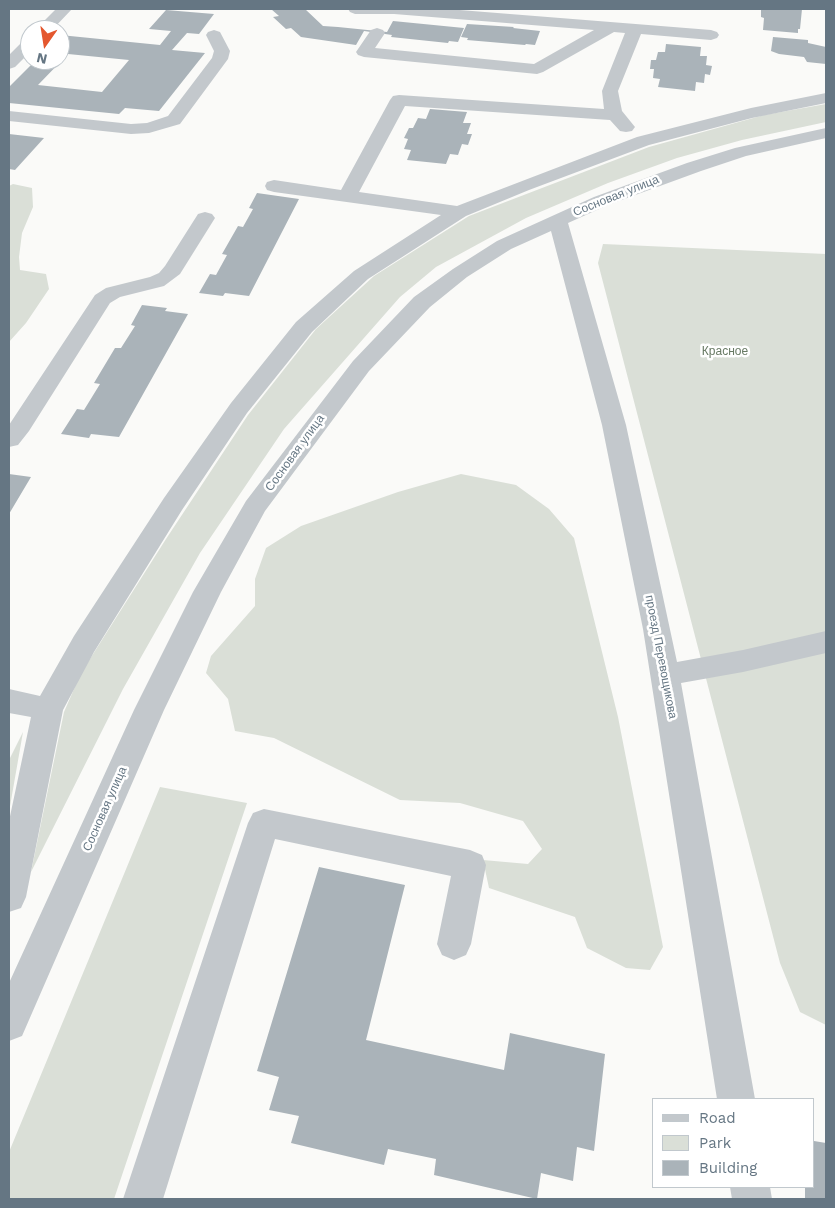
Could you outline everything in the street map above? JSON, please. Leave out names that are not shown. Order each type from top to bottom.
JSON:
[{"type":"street","points":[[53,20],[64,9]]},
{"type":"street","points":[[355,9],[394,9],[711,35]]},
{"type":"street","points":[[394,9],[364,52],[537,69],[613,26]]},
{"type":"street","points":[[635,28],[610,90],[616,116],[632,133],[643,141]]},
{"type":"street","points":[[9,116],[131,129],[149,128],[174,120],[220,59],[222,51],[214,35]]},
{"type":"street","points":[[9,64],[20,53]]},
{"type":"street","points":[[9,897],[48,709],[84,644],[172,504],[239,408],[304,327],[361,276],[459,212],[522,186],[643,141],[751,113],[826,98]]},
{"type":"street","points":[[347,196],[398,100],[616,116]]},
{"type":"street","name":"Сосновая улица","points":[[9,1023],[149,710],[207,592],[255,507],[310,432],[362,366],[422,302],[460,273],[504,245],[601,201],[694,167],[741,152],[826,133]]},
{"type":"street","points":[[274,186],[459,212]]},
{"type":"street","points":[[9,439],[21,426],[102,298],[113,292],[157,282],[166,277],[206,218]]},
{"type":"street","name":"проезд Перевощикова","points":[[558,220],[614,425],[665,675],[736,1098]]},
{"type":"street","points":[[665,675],[743,661],[826,642]]},
{"type":"street","points":[[9,701],[48,709]]},
{"type":"street","points":[[143,1199],[264,823],[470,865],[454,944]]},
{"type":"green space","points":[[826,104],[826,122],[742,140],[677,158],[608,183],[526,218],[436,267],[400,297],[284,429],[200,553],[123,689],[31,872],[64,712],[81,673],[248,415],[316,329],[374,276],[469,216],[649,147],[764,115]]},
{"type":"green space","points":[[13,184],[32,188],[33,207],[22,233],[19,257],[20,270],[46,274],[49,289],[26,323],[9,342],[9,186]]},
{"type":"green space","name":"Красное","points":[[603,244],[826,254],[826,1025],[800,1012],[780,963],[598,263]]},
{"type":"green space","points":[[461,474],[516,485],[549,509],[574,538],[618,717],[663,947],[650,970],[626,968],[587,948],[575,917],[489,888],[483,860],[528,864],[542,849],[523,821],[460,803],[400,800],[274,738],[235,731],[228,699],[206,673],[211,656],[255,606],[255,579],[266,548],[301,526],[398,492]]},
{"type":"green space","points":[[23,732],[9,812],[9,760]]},
{"type":"green space","points":[[160,787],[247,803],[114,1199],[9,1199],[9,1152]]},
{"type":"building","points":[[271,9],[305,9],[323,26],[387,32],[393,21],[464,28],[458,42],[449,41],[448,43],[391,37],[392,35],[364,31],[356,45],[301,37],[291,28],[286,29],[273,17],[279,16]]},
{"type":"building","points":[[802,9],[798,33],[763,30],[764,18],[761,17],[761,10]]},
{"type":"building","points":[[166,10],[214,14],[199,34],[187,33],[172,50],[205,53],[159,111],[125,108],[119,114],[9,103],[9,87],[26,70],[53,70],[38,85],[102,92],[129,60],[70,54],[70,36],[160,45],[171,31],[149,29]]},
{"type":"building","points":[[467,24],[540,31],[535,45],[467,40],[468,38],[461,37]]},
{"type":"building","points":[[773,37],[808,40],[808,43],[826,47],[826,64],[807,62],[804,57],[779,54],[771,51]]},
{"type":"building","points":[[666,44],[701,47],[700,56],[707,56],[706,65],[712,66],[710,75],[705,74],[704,83],[696,82],[695,91],[658,87],[660,79],[653,78],[654,69],[650,69],[651,60],[656,60],[658,52],[665,52]]},
{"type":"building","points":[[430,109],[467,112],[463,123],[471,123],[467,134],[472,134],[468,145],[462,144],[458,155],[450,154],[446,164],[407,160],[411,150],[404,149],[408,139],[404,138],[409,128],[413,128],[418,118],[426,119]]},
{"type":"building","points":[[9,134],[44,138],[15,170],[9,169]]},
{"type":"building","points":[[257,193],[299,199],[249,296],[225,293],[223,296],[199,293],[210,274],[216,275],[227,255],[222,254],[238,226],[243,227],[253,209],[249,208]]},
{"type":"building","points":[[142,305],[167,308],[165,311],[188,314],[119,437],[91,434],[89,438],[61,434],[77,409],[84,410],[100,384],[94,383],[115,348],[121,348],[135,326],[131,325]]},
{"type":"building","points":[[9,474],[31,477],[9,514]]},
{"type":"building","points":[[319,867],[405,885],[366,1040],[504,1070],[510,1033],[605,1054],[594,1151],[577,1147],[573,1181],[541,1173],[537,1199],[434,1175],[436,1159],[388,1149],[384,1165],[291,1143],[299,1116],[269,1110],[279,1077],[257,1071]]},
{"type":"building","points":[[815,1141],[826,1143],[826,1199],[805,1199],[805,1188],[815,1188]]}]
